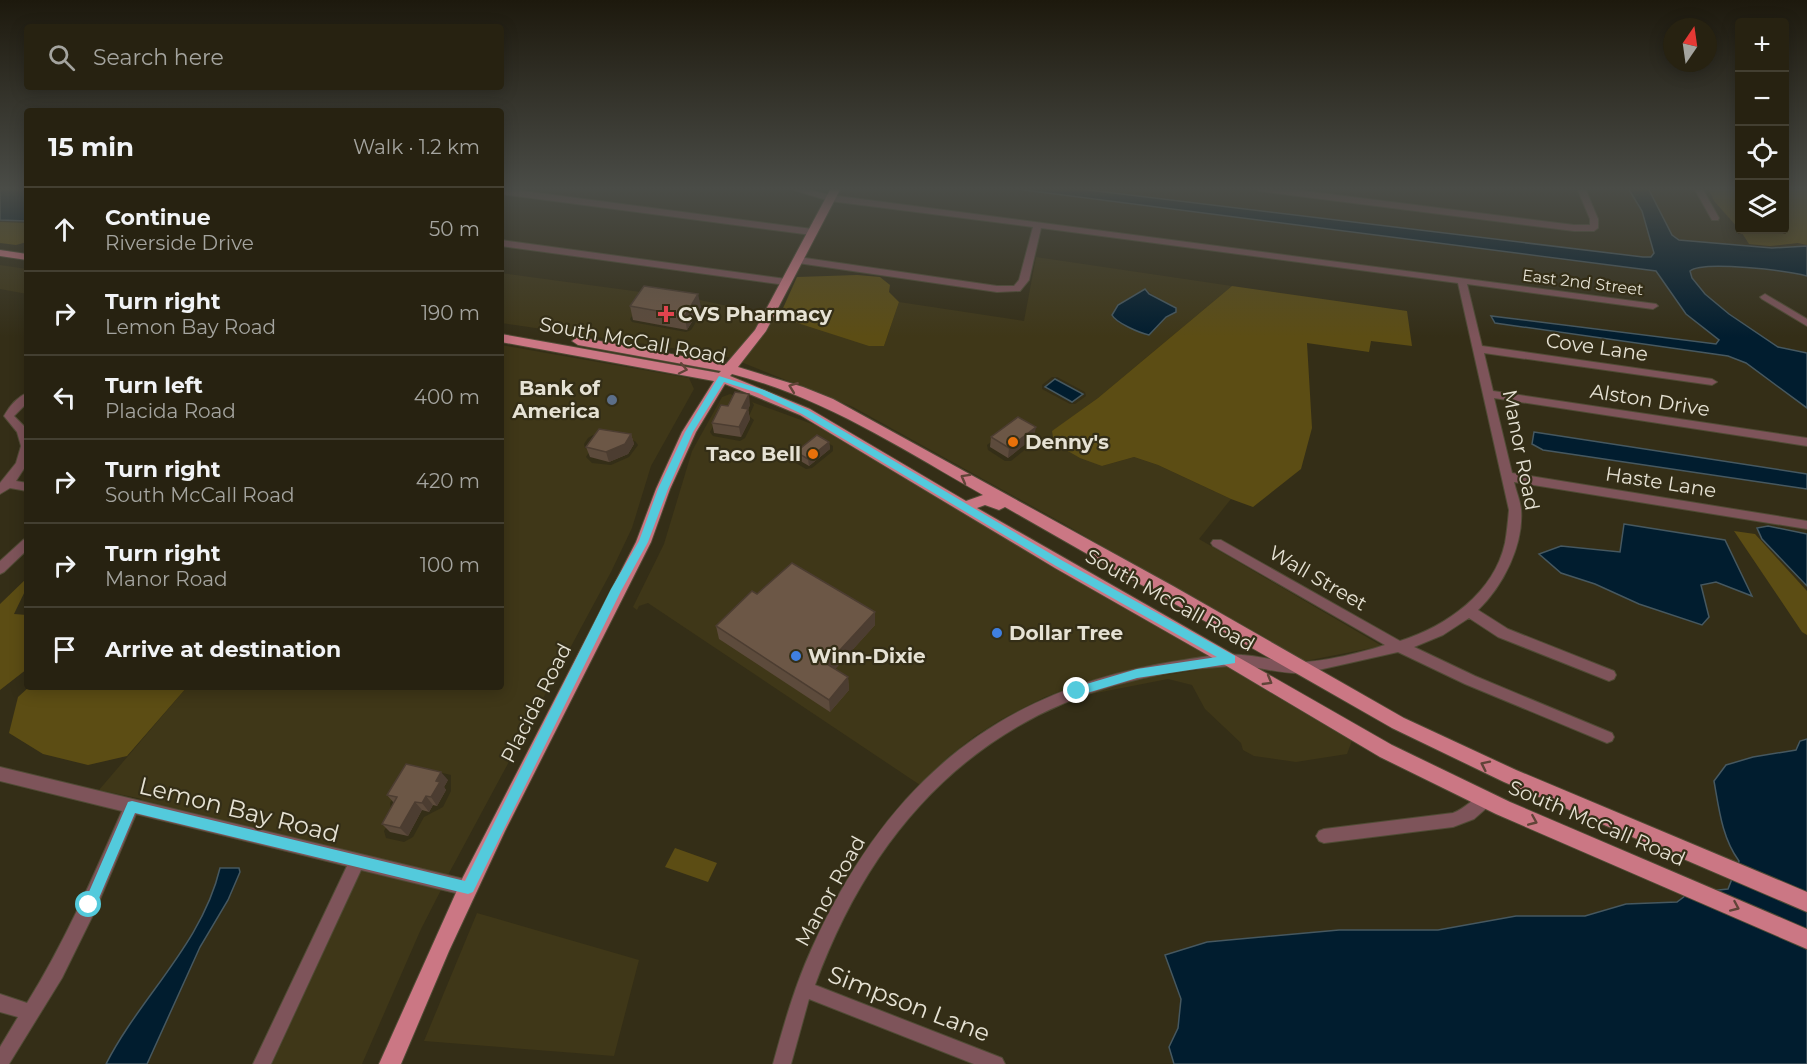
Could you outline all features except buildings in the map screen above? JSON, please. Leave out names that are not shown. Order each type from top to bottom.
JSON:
[{"type":"main road","name":"Placida Road","points":[[390,1064],[413,1006],[468,888],[616,589],[644,542],[663,489],[689,432],[727,373],[760,331],[809,238]]},
{"type":"main road","points":[[0,253],[24,257]]},
{"type":"main road","name":"South McCall Road","points":[[504,331],[688,359],[727,373],[805,412],[1386,751],[1485,800],[1807,939]]},
{"type":"main road","name":"South McCall Road","points":[[504,338],[773,380],[842,408],[1398,723],[1493,769],[1807,902]]},
{"type":"main road","points":[[966,508],[973,501],[982,499],[991,501],[1036,525],[1054,527]]},
{"type":"street","points":[[798,260],[997,289],[1017,289],[1024,280],[1035,238]]},
{"type":"street","name":"East 2nd Street","points":[[1140,238],[1653,306]]},
{"type":"street","points":[[504,243],[786,282]]},
{"type":"street","name":"Manor Road","points":[[782,1064],[804,989],[833,921],[873,854],[917,798],[947,768],[978,742],[1019,716],[1077,691],[1137,674],[1231,660],[1300,668],[1367,656],[1400,647],[1442,630],[1470,611],[1496,582],[1509,554],[1514,535],[1515,510],[1462,281]]},
{"type":"street","points":[[1765,297],[1807,323]]},
{"type":"street","name":"Cove Lane","points":[[1478,349],[1712,382]]},
{"type":"street","name":"Alston Drive","points":[[1489,394],[1807,442]]},
{"type":"street","points":[[24,400],[9,416],[21,428],[24,436]]},
{"type":"street","points":[[4,487],[23,470]]},
{"type":"street","name":"Haste Lane","points":[[1509,477],[1807,525]]},
{"type":"street","points":[[4,487],[24,487]]},
{"type":"street","name":"Wall Street","points":[[1217,543],[1400,647],[1470,680],[1607,737]]},
{"type":"street","points":[[0,569],[24,546]]},
{"type":"street","points":[[1470,611],[1487,624],[1512,636],[1609,675]]},
{"type":"street","name":"Lemon Bay Road","points":[[0,774],[468,888]]},
{"type":"street","points":[[1324,836],[1453,820],[1469,814],[1485,800]]},
{"type":"street","points":[[0,1063],[57,972],[85,915],[132,806]]},
{"type":"street","points":[[262,1064],[357,862]]},
{"type":"street","name":"Simpson Lane","points":[[804,989],[996,1064]]},
{"type":"street","points":[[0,1003],[31,1013]]},
{"type":"shaded area","points":[[0,238],[24,238],[24,243],[16,245],[0,243]]},
{"type":"shaded area","points":[[1745,238],[1807,238],[1807,245],[1798,243],[1770,246],[1749,244]]},
{"type":"shaded area","points":[[1036,257],[1232,286],[1098,398],[1053,431],[1102,466],[1134,457],[1158,465],[1231,499],[1199,539],[1382,646],[1300,662],[1066,525],[853,407],[741,362],[773,316],[884,346],[899,302],[1024,321]],"holes":[[[1145,289],[1176,312],[1166,317],[1149,335],[1125,324],[1115,309]],[[1052,377],[1057,377],[1085,392],[1086,396],[1075,404],[1070,404],[1042,389],[1042,385]],[[1014,425],[1037,434],[1038,439],[1011,461],[1005,461],[988,450],[987,445]]]},
{"type":"shaded area","points":[[0,265],[24,269],[24,293],[0,289]]},
{"type":"shaded area","points":[[504,273],[700,300],[765,314],[734,359],[720,355],[504,323]],"holes":[[[648,297],[702,305],[704,308],[698,313],[699,317],[691,330],[686,332],[632,322],[630,319],[643,299]]]},
{"type":"shaded area","points":[[857,275],[880,277],[890,285],[889,292],[899,302],[884,346],[869,346],[779,317],[797,277]]},
{"type":"shaded area","points":[[1232,286],[1407,311],[1412,346],[1371,341],[1369,352],[1307,343],[1312,428],[1301,469],[1253,507],[1158,465],[1134,457],[1102,466],[1080,458],[1054,443],[1052,431],[1098,398]]},
{"type":"shaded area","points":[[504,346],[689,378],[694,389],[651,466],[632,528],[611,572],[448,875],[99,790],[184,690],[504,690]],"holes":[[[593,435],[635,441],[638,445],[629,457],[611,465],[592,463],[586,457],[591,449],[585,448],[584,444]],[[417,767],[451,775],[451,791],[443,807],[424,817],[413,837],[404,842],[386,838],[384,831],[396,811],[391,809],[390,803],[408,772]]]},
{"type":"shaded area","points":[[730,394],[750,401],[738,400],[719,415],[710,432],[713,436],[740,441],[745,438],[754,420],[749,416],[754,405],[752,402],[815,425],[1057,567],[1215,656],[1135,668],[1045,697],[975,736],[948,757],[920,785],[648,603],[639,606],[637,610],[633,607],[664,544],[692,451],[722,397]],"holes":[[[821,439],[833,446],[833,451],[812,468],[806,469],[794,462],[794,457],[815,440]]]},
{"type":"shaded area","points":[[1734,531],[1755,534],[1807,591],[1807,635],[1802,632]]},
{"type":"shaded area","points":[[24,581],[24,593],[14,614],[24,615],[24,671],[0,690],[0,604]]},
{"type":"shaded area","points":[[1231,665],[1353,738],[1347,754],[1296,762],[1254,756],[1243,750],[1241,743],[1205,709],[1192,685],[1168,679],[1088,695],[1140,679]]},
{"type":"shaded area","points":[[26,690],[184,690],[127,756],[88,765],[43,754],[9,733],[18,697]]},
{"type":"shaded area","points":[[675,848],[717,863],[708,882],[665,867]]},
{"type":"shaded area","points":[[361,871],[441,890],[421,929],[362,1064],[272,1064]]},
{"type":"shaded area","points":[[477,913],[639,960],[614,1056],[424,1041]]},
{"type":"water","points":[[1396,238],[1483,238],[1643,257],[1651,257],[1654,253],[1650,238],[1676,238],[1679,240],[1772,248],[1807,246],[1807,276],[1728,266],[1711,266],[1690,271],[1692,278],[1705,294],[1729,314],[1778,347],[1807,353],[1807,408],[1746,363],[1728,356],[1495,323],[1491,316],[1716,344],[1719,340],[1686,314],[1656,271]]},
{"type":"water","points":[[1145,289],[1149,294],[1176,308],[1176,312],[1166,317],[1149,335],[1134,330],[1112,315],[1118,305]]},
{"type":"water","points":[[1055,379],[1083,394],[1072,402],[1045,387]]},
{"type":"water","points":[[1534,432],[1807,474],[1807,489],[1543,450],[1532,444]]},
{"type":"water","points":[[1624,524],[1725,540],[1752,596],[1716,582],[1701,585],[1709,617],[1702,625],[1639,604],[1595,584],[1561,573],[1539,554],[1561,546],[1620,552]]},
{"type":"water","points":[[1768,526],[1807,534],[1807,586],[1762,539],[1757,528]]},
{"type":"water","points":[[1807,739],[1807,1064],[1174,1064],[1169,1047],[1178,1028],[1181,999],[1165,955],[1207,942],[1339,930],[1438,930],[1516,916],[1585,916],[1626,904],[1677,902],[1689,893],[1728,889],[1739,861],[1725,833],[1714,781],[1726,765],[1753,757],[1796,750],[1800,741]]},
{"type":"water","points":[[220,868],[239,868],[240,872],[228,900],[200,947],[147,1064],[106,1064],[120,1039],[185,946],[211,895]]},
{"type":"place","name":"CVS Pharmacy","points":[[666,314]]},
{"type":"place","name":"Bank of America","points":[[612,400]]},
{"type":"place","name":"Denny's","points":[[1013,442]]},
{"type":"place","name":"Taco Bell","points":[[813,454]]},
{"type":"place","name":"Dollar Tree","points":[[997,633]]},
{"type":"place","name":"Winn-Dixie","points":[[796,656]]},
{"type":"route","points":[[89,905],[132,806],[468,888],[616,589],[644,542],[663,489],[689,432],[722,378],[761,392],[805,412],[1060,564],[1231,660],[1137,674],[1077,691]]}]
